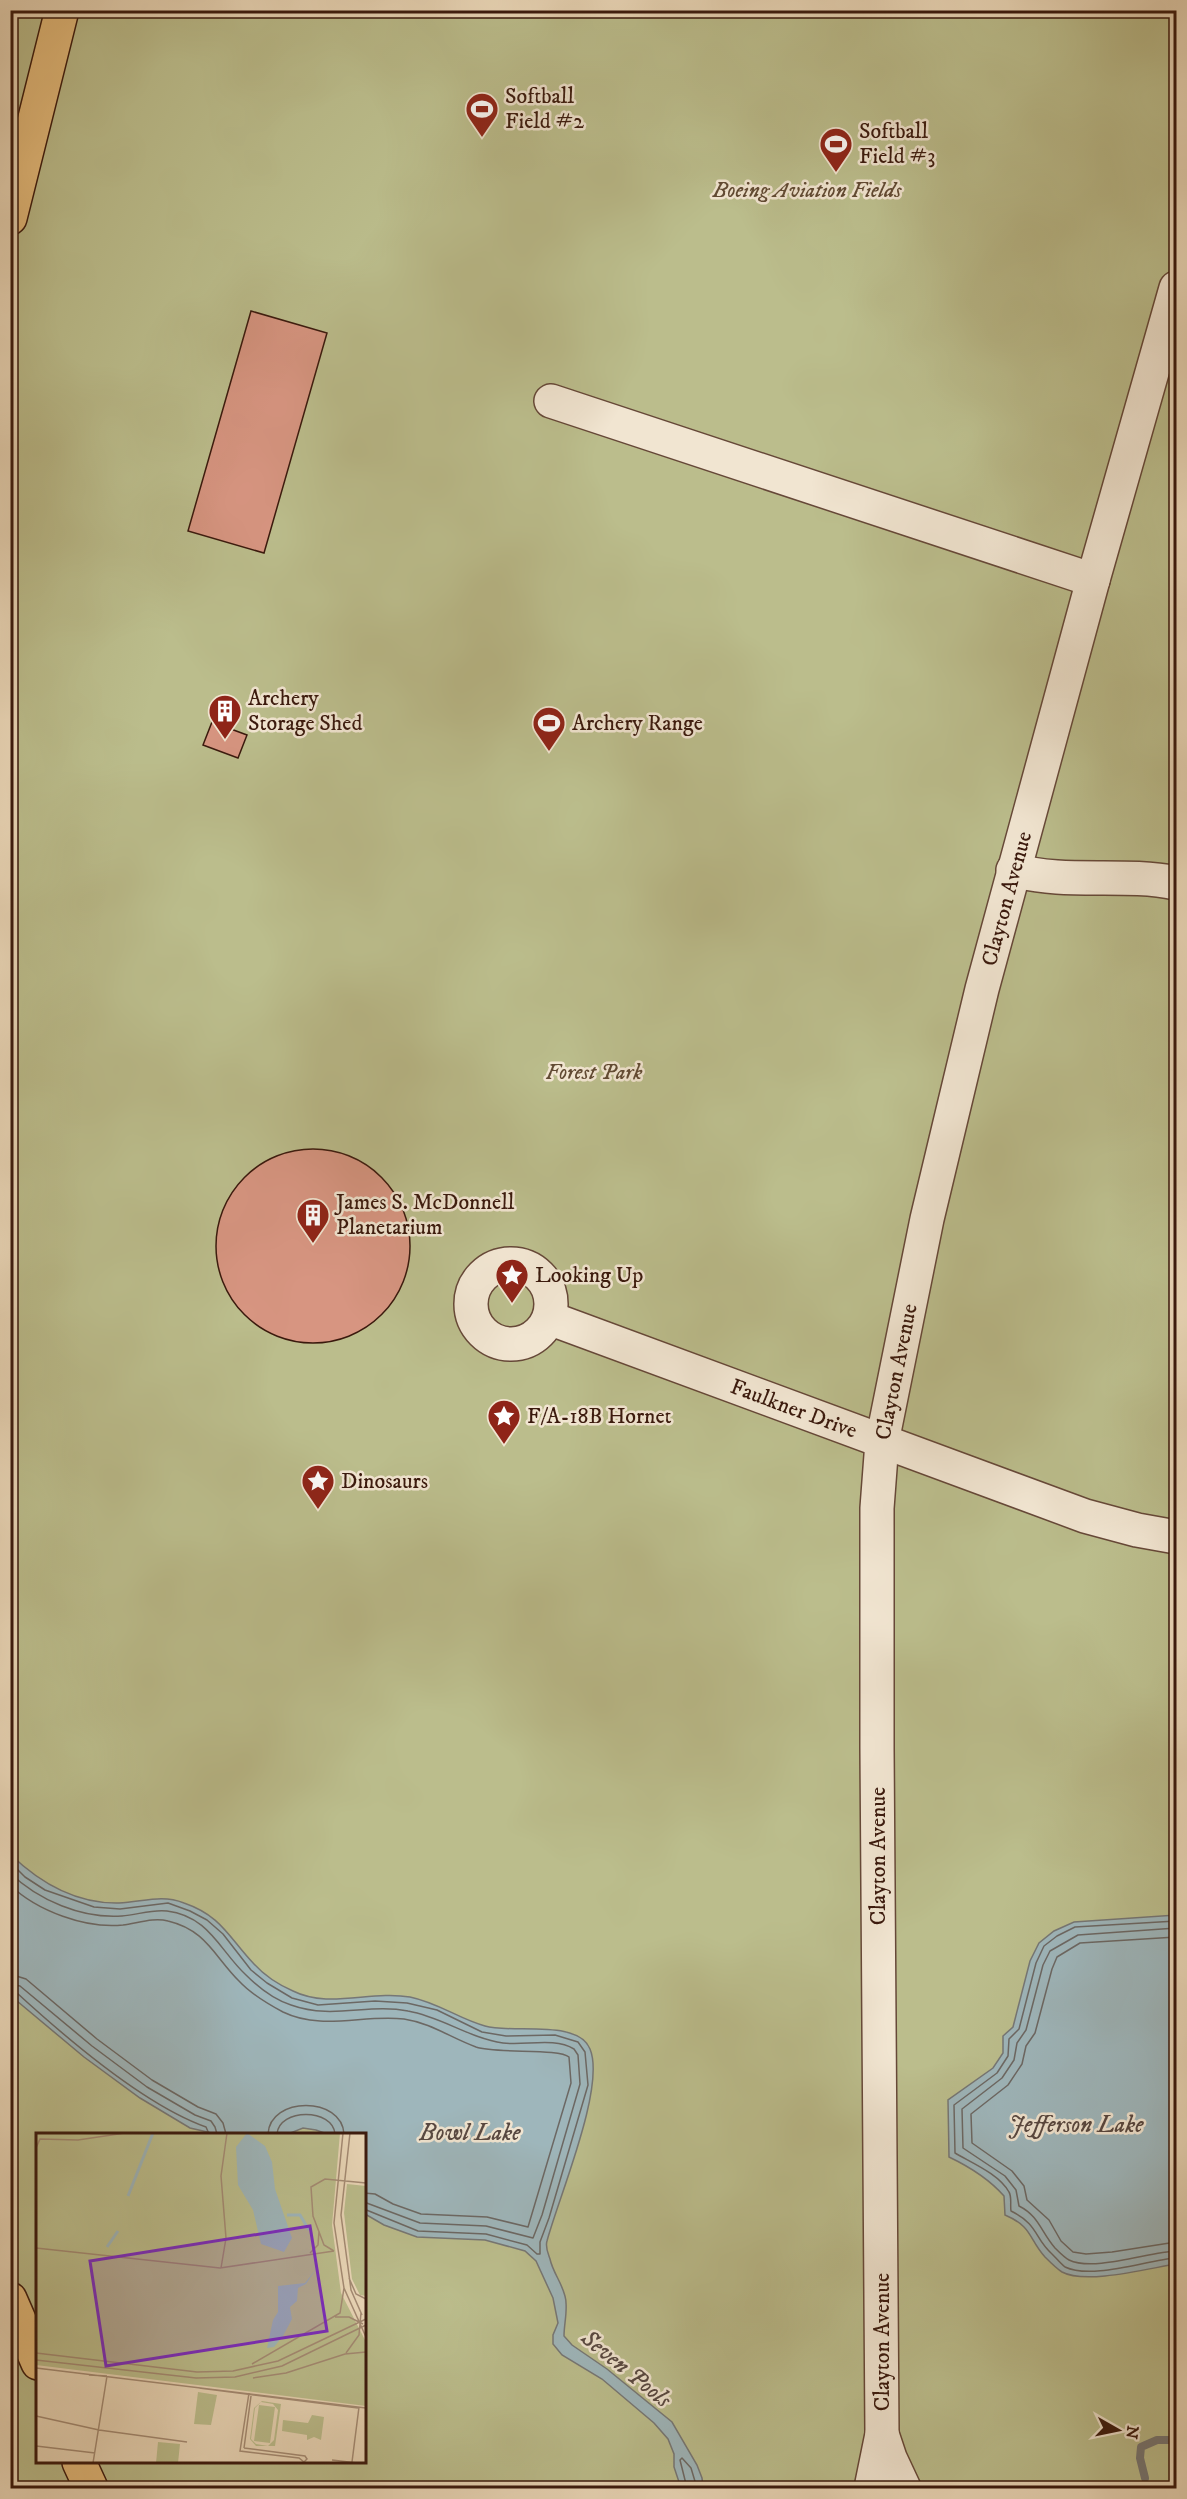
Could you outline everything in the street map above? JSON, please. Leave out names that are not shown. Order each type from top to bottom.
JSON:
[{"type":"highway","points":[[10,218],[62,10]]},
{"type":"highway","points":[[10,2299],[36,2358]]},
{"type":"highway","points":[[80,2463],[91,2488]]},
{"type":"street","name":"Clayton Avenue","points":[[871,2488],[882,2434],[877,1508],[882,1442],[951,1113],[1013,870],[1176,288]]},
{"type":"street","points":[[551,401],[1093,580]]},
{"type":"street","points":[[1013,870],[1047,878],[1152,879],[1176,883]]},
{"type":"street","name":"Faulkner Drive","points":[[549,1318],[1085,1516],[1137,1530],[1176,1537]]},
{"type":"street","points":[[882,2434],[904,2488]]},
{"type":"green space","name":"Forest Park","points":[[11,11],[1176,11],[1176,2488],[11,2488]]},
{"type":"water","name":"Bowl Lake","points":[[10,1854],[46,1883],[74,1896],[88,1900],[119,1903],[168,1899],[197,1908],[216,1921],[267,1976],[288,1989],[307,1996],[321,1999],[395,1995],[410,1997],[485,2026],[559,2031],[583,2040],[590,2049],[593,2066],[592,2089],[579,2144],[546,2243],[565,2297],[564,2336],[572,2345],[607,2369],[672,2422],[697,2465],[703,2487],[683,2488],[674,2467],[674,2454],[668,2439],[654,2423],[602,2379],[562,2355],[553,2344],[553,2335],[558,2323],[553,2298],[536,2261],[525,2251],[485,2240],[417,2237],[384,2225],[366,2215],[366,2133],[324,2133],[303,2128],[290,2133],[212,2133],[190,2128],[140,2098],[84,2057],[10,1995]]},
{"type":"water","name":"Jefferson Lake","points":[[1176,1915],[1176,2264],[1102,2276],[1073,2276],[1062,2272],[1045,2257],[1021,2224],[1005,2215],[1004,2196],[992,2184],[949,2157],[948,2100],[993,2068],[1003,2053],[1003,2036],[1013,2027],[1030,1961],[1039,1943],[1054,1931],[1074,1922]]},
{"type":"building","points":[[251,311],[327,333],[264,553],[188,531]]},
{"type":"building","name":"Archery Storage Shed","points":[[212,722],[247,735],[238,758],[203,745]]},
{"type":"building","name":"James S. McDonnell Planetarium","points":[[303,1149],[323,1149],[359,1160],[382,1177],[394,1192],[403,1209],[410,1236],[410,1256],[403,1283],[394,1300],[382,1315],[367,1327],[350,1336],[323,1343],[303,1343],[267,1332],[238,1308],[227,1292],[220,1274],[216,1256],[216,1236],[227,1200],[251,1171],[267,1160],[285,1153]]},
{"type":"waterway","points":[[1145,2478],[1140,2458],[1141,2447],[1157,2440],[1176,2440]]},
{"type":"place","name":"Softball Field #2","points":[[482,138]]},
{"type":"place","name":"Softball Field #3","points":[[836,173]]},
{"type":"place","name":"Archery Storage Shed","points":[[225,740]]},
{"type":"place","name":"Archery Range","points":[[549,752]]},
{"type":"place","name":"James S. McDonnell Planetarium","points":[[313,1244]]},
{"type":"place","name":"Looking Up","points":[[512,1304]]},
{"type":"place","name":"F/A-18B Hornet","points":[[504,1445]]},
{"type":"place","name":"Dinosaurs","points":[[318,1510]]},
{"type":"park label","name":"Boeing Aviation Fields","points":[[807,190]]},
{"type":"water label","name":"Seven Pools","points":[[626,2369]]}]
